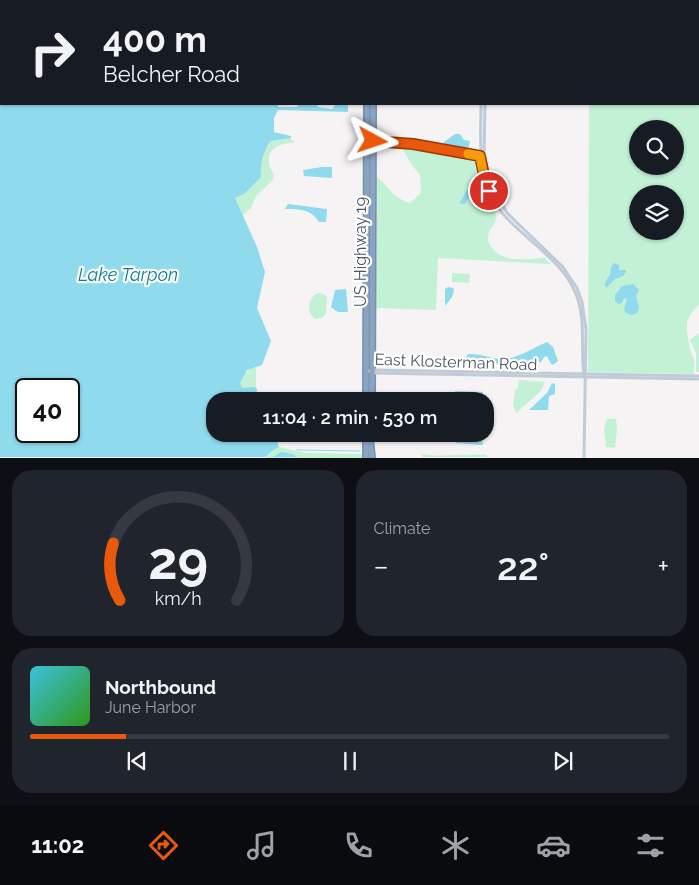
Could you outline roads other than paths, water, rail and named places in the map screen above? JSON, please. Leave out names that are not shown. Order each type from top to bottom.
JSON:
[{"type":"highway","name":"US Highway 19","points":[[367,105],[366,169],[373,215],[372,392]]},
{"type":"highway","name":"US Highway 19","points":[[366,392],[366,232],[372,174],[373,105]]},
{"type":"highway","points":[[367,117],[373,141]]},
{"type":"highway","points":[[366,134],[369,141],[372,174]]},
{"type":"highway","points":[[366,232],[369,250],[373,254]]},
{"type":"highway","points":[[366,256],[370,261],[370,294],[372,299]]},
{"type":"highway","points":[[366,442],[366,458]]},
{"type":"highway","points":[[370,442],[372,458]]},
{"type":"highway","points":[[372,442],[372,458]]},
{"type":"main road","points":[[483,105],[482,156],[488,179],[500,204],[568,272],[577,288],[584,309],[586,322],[584,458]]},
{"type":"main road","points":[[373,141],[413,144],[482,156]]},
{"type":"main road","name":"East Klosterman Road","points":[[366,372],[699,377]]},
{"type":"water","name":"Lake Tarpon","points":[[0,105],[278,105],[278,107],[297,107],[298,105],[317,105],[318,107],[332,109],[335,105],[348,105],[348,112],[278,110],[274,118],[274,132],[291,136],[291,138],[270,141],[262,158],[261,177],[244,194],[235,198],[257,247],[265,272],[257,308],[271,341],[262,365],[247,370],[240,383],[242,388],[254,387],[257,391],[206,392],[206,442],[277,442],[279,447],[266,457],[0,457]]},
{"type":"water","points":[[455,134],[460,134],[464,140],[470,141],[468,151],[450,149],[444,145],[444,142]]},
{"type":"water","points":[[332,167],[332,178],[304,176],[303,170]]},
{"type":"water","points":[[478,184],[482,190],[471,194],[465,204],[461,204],[460,202],[467,190]]},
{"type":"water","points":[[288,204],[327,209],[326,222],[319,222],[308,212],[285,209]]},
{"type":"water","points":[[614,263],[619,265],[619,270],[626,270],[626,272],[606,288],[605,283]]},
{"type":"water","points":[[633,284],[639,290],[636,296],[639,307],[637,313],[632,315],[624,310],[627,299],[624,298],[622,303],[618,304],[615,301],[615,295],[622,286]]},
{"type":"water","points":[[448,287],[454,290],[452,297],[445,306],[445,289]]},
{"type":"water","points":[[346,289],[348,312],[338,312],[331,307],[335,290]]},
{"type":"water","points":[[547,342],[553,347],[558,361],[553,365],[547,356],[541,362],[512,364],[466,363],[464,360],[468,354],[499,359],[509,358],[520,355]]},
{"type":"water","points":[[552,383],[555,384],[555,394],[549,396],[548,410],[529,410],[547,393]]},
{"type":"water","points":[[483,442],[483,445],[456,443]]},
{"type":"water","points":[[281,452],[293,454],[297,457],[273,457]]},
{"type":"waterway","points":[[297,450],[360,451]]}]
